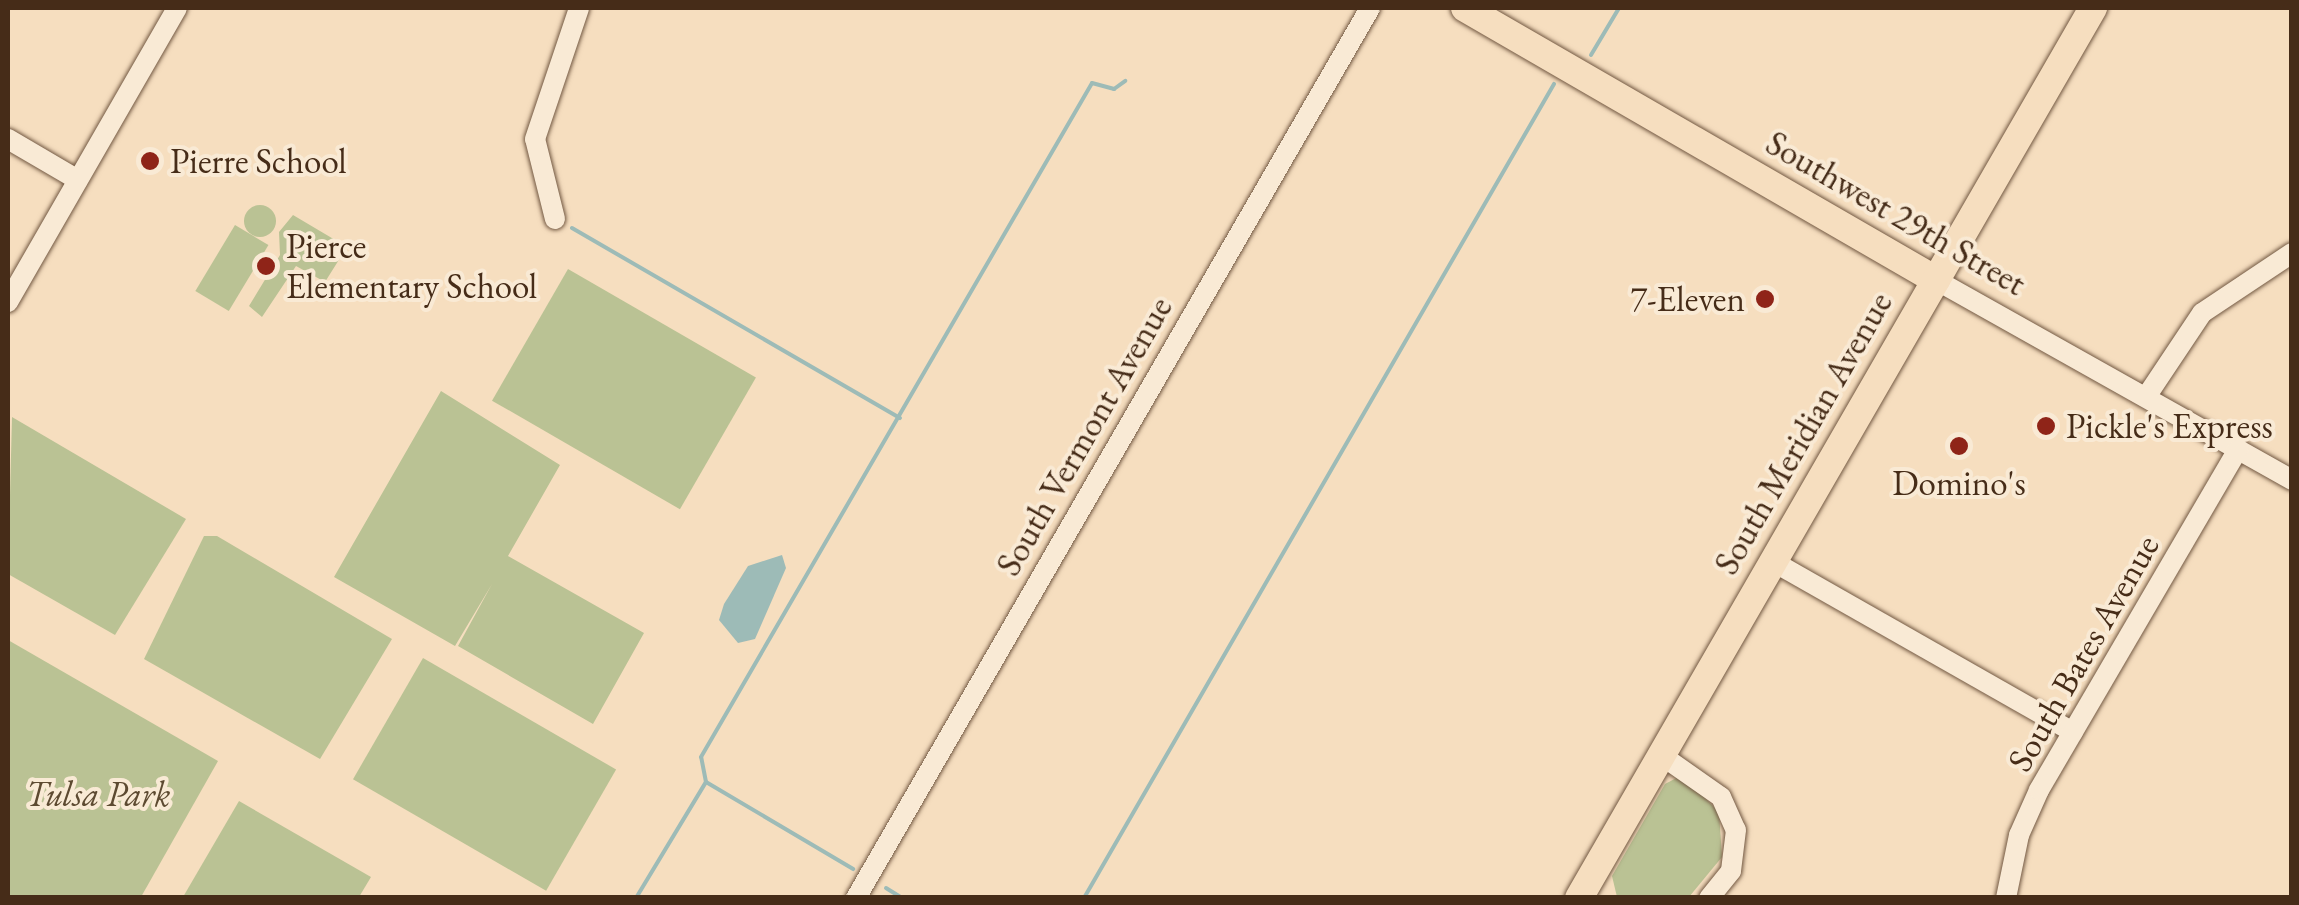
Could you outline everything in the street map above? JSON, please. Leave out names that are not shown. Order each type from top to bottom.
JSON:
[{"type":"main road","name":"Southwest 29th Street","points":[[1465,8],[1936,280]]},
{"type":"main road","name":"South Meridian Avenue","points":[[1586,895],[1661,755],[2093,8]]},
{"type":"street","points":[[8,302],[177,8]]},
{"type":"street","points":[[546,209],[535,139],[579,8]]},
{"type":"street","name":"South Vermont Avenue","points":[[856,898],[1370,8]]},
{"type":"street","points":[[8,139],[78,180]]},
{"type":"street","points":[[2146,397],[2202,313],[2292,253]]},
{"type":"street","name":"Southwest 29th Street","points":[[1936,280],[2292,480]]},
{"type":"street","name":"South Bates Avenue","points":[[2006,898],[2020,835],[2072,732],[2238,449]]},
{"type":"street","points":[[1772,562],[2072,732]]},
{"type":"street","points":[[1661,755],[1721,797],[1736,830],[1730,871],[1710,898]]},
{"type":"green space","points":[[260,205],[272,209],[276,221],[272,233],[260,237],[248,233],[244,221],[248,209]]},
{"type":"green space","points":[[293,215],[347,247],[325,282],[296,266],[262,317],[249,306],[280,255],[279,232]]},
{"type":"green space","points":[[235,225],[268,245],[229,311],[195,291]]},
{"type":"green space","points":[[568,269],[756,378],[680,509],[492,401]]},
{"type":"green space","points":[[441,391],[560,465],[508,556],[644,633],[593,724],[458,646],[492,584],[455,646],[334,577]]},
{"type":"green space","points":[[12,417],[186,519],[115,635],[8,574]]},
{"type":"green space","points":[[204,536],[217,536],[392,639],[320,759],[144,659]]},
{"type":"green space","name":"Tulsa Park","points":[[8,640],[218,761],[141,897],[8,897]]},
{"type":"green space","points":[[423,658],[616,770],[546,891],[353,779]]},
{"type":"green space","points":[[1682,775],[1719,812],[1722,857],[1689,897],[1617,897],[1612,876],[1665,784]]},
{"type":"green space","points":[[239,801],[371,877],[359,897],[183,897]]},
{"type":"water","points":[[782,555],[786,568],[755,639],[738,643],[719,620],[724,604],[748,566]]},
{"type":"waterway","points":[[1591,55],[1619,8]]},
{"type":"waterway","points":[[636,898],[706,782],[701,757],[1092,83],[1114,89],[1125,81]]},
{"type":"waterway","points":[[1084,898],[1554,84]]},
{"type":"waterway","points":[[572,228],[900,418]]},
{"type":"waterway","points":[[706,782],[853,869]]},
{"type":"waterway","points":[[886,888],[902,898]]},
{"type":"place","name":"Pierre School","points":[[150,161]]},
{"type":"place","name":"Pierce Elementary School","points":[[266,266]]},
{"type":"place","name":"7-Eleven","points":[[1765,299]]},
{"type":"place","name":"Pickle's Express","points":[[2046,426]]},
{"type":"place","name":"Domino's","points":[[1959,446]]}]
